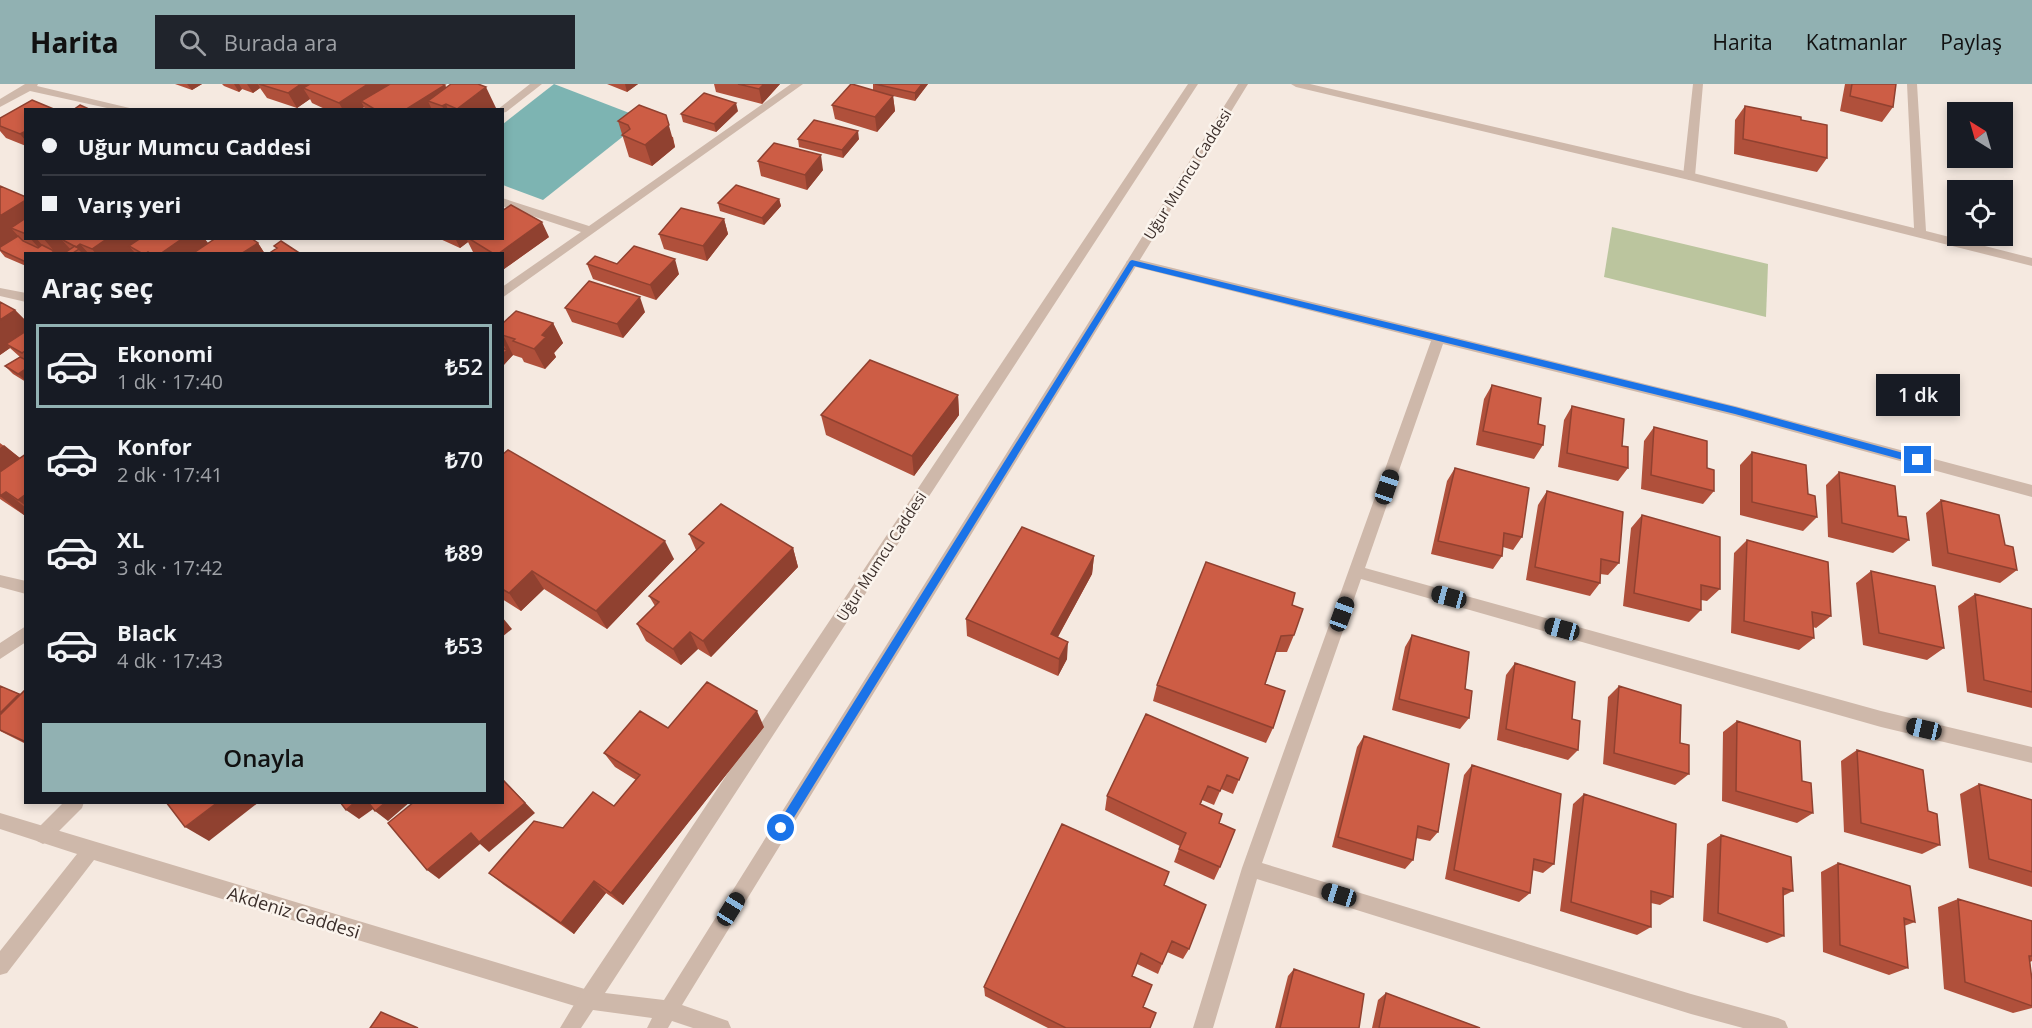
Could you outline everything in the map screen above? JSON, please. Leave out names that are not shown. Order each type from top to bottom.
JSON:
[{"type":"street","points":[[504,109],[537,84]]},
{"type":"street","points":[[504,293],[798,84]]},
{"type":"street","name":"Uğur Mumcu Caddesi","points":[[570,1028],[1193,84]]},
{"type":"street","name":"Uğur Mumcu Caddesi","points":[[657,1028],[1243,84]]},
{"type":"street","points":[[1296,84],[1689,176],[2032,262]]},
{"type":"street","points":[[1689,176],[1698,84]]},
{"type":"street","points":[[1912,84],[1920,233]]},
{"type":"street","points":[[0,104],[31,86],[124,108]]},
{"type":"street","points":[[504,203],[590,231]]},
{"type":"street","points":[[1132,262],[1735,411],[2032,491]]},
{"type":"street","points":[[0,292],[24,298]]},
{"type":"street","points":[[1203,1028],[1251,868],[1358,572],[1438,339]]},
{"type":"street","points":[[1358,572],[1881,719],[2032,755]]},
{"type":"street","points":[[0,581],[24,587]]},
{"type":"street","points":[[0,652],[24,634]]},
{"type":"street","points":[[43,835],[74,804]]},
{"type":"street","name":"Akdeniz Caddesi","points":[[0,821],[588,1000],[668,1010]]},
{"type":"street","points":[[0,966],[91,850]]},
{"type":"street","points":[[1251,868],[1691,1004],[1778,1028]]},
{"type":"street","points":[[668,1010],[721,1028]]},
{"type":"green space","points":[[1612,227],[1768,264],[1766,317],[1604,277]]},
{"type":"water","points":[[554,84],[645,119],[543,200],[504,185],[504,123]]},
{"type":"building","points":[[259,84],[301,84],[288,93]]},
{"type":"building","points":[[310,84],[368,84],[339,103],[303,88]]},
{"type":"building","points":[[390,84],[445,85],[408,108],[373,108],[361,101]]},
{"type":"building","points":[[451,84],[478,84],[486,87],[458,108],[428,101]]},
{"type":"building","points":[[738,84],[764,84],[759,89]]},
{"type":"building","points":[[851,84],[893,96],[875,117],[832,105]]},
{"type":"building","points":[[875,84],[922,84],[915,93]]},
{"type":"building","points":[[1852,84],[1896,84],[1893,107],[1850,96]]},
{"type":"building","points":[[704,93],[736,103],[714,124],[681,114]]},
{"type":"building","points":[[32,100],[51,108],[24,108],[24,132],[20,134],[0,126],[0,118]]},
{"type":"building","points":[[639,105],[666,115],[669,125],[645,145],[622,135],[630,129],[628,125],[618,121]]},
{"type":"building","points":[[1745,106],[1801,117],[1801,120],[1827,125],[1827,158],[1743,139]]},
{"type":"building","points":[[814,120],[858,131],[842,150],[798,139]]},
{"type":"building","points":[[774,143],[821,155],[805,175],[758,161]]},
{"type":"building","points":[[736,185],[779,199],[762,218],[718,203]]},
{"type":"building","points":[[0,186],[24,196],[24,201],[0,216]]},
{"type":"building","points":[[511,205],[542,222],[501,252],[491,252],[471,240],[504,240],[504,210]]},
{"type":"building","points":[[681,208],[724,219],[703,246],[659,234]]},
{"type":"building","points":[[24,219],[24,233],[11,228]]},
{"type":"building","points":[[18,236],[38,248],[42,245],[54,251],[24,252],[24,261],[0,250],[0,247]]},
{"type":"building","points":[[63,240],[105,240],[92,249],[80,244],[76,247]]},
{"type":"building","points":[[138,240],[180,240],[163,252],[140,252],[129,246]]},
{"type":"building","points":[[213,240],[254,240],[258,243],[244,252],[195,252]]},
{"type":"building","points":[[281,241],[298,252],[271,252],[277,248],[274,246]]},
{"type":"building","points":[[75,246],[79,249],[74,252],[66,252]]},
{"type":"building","points":[[634,246],[675,259],[650,285],[587,264],[595,256],[617,264]]},
{"type":"building","points":[[589,281],[640,297],[617,324],[565,308]]},
{"type":"building","points":[[0,302],[15,310],[0,320]]},
{"type":"building","points":[[516,311],[553,323],[542,335],[546,337],[534,349],[504,336],[504,322]]},
{"type":"building","points":[[24,332],[24,352],[22,353],[6,344]]},
{"type":"building","points":[[20,357],[24,359],[24,370],[18,374],[5,366]]},
{"type":"building","points":[[870,360],[958,395],[912,456],[821,415]]},
{"type":"building","points":[[1492,385],[1541,398],[1538,424],[1545,426],[1543,445],[1483,431]]},
{"type":"building","points":[[1572,406],[1624,419],[1622,446],[1628,447],[1628,468],[1567,453]]},
{"type":"building","points":[[1654,427],[1707,441],[1707,468],[1714,470],[1714,491],[1651,475]]},
{"type":"building","points":[[508,450],[665,541],[596,611],[532,571],[509,593],[504,590],[504,453]]},
{"type":"building","points":[[1752,452],[1806,465],[1808,494],[1815,496],[1817,517],[1752,502]]},
{"type":"building","points":[[24,455],[24,496],[18,500],[6,492],[0,496],[0,472]]},
{"type":"building","points":[[1455,468],[1529,488],[1522,537],[1504,533],[1502,556],[1438,541]]},
{"type":"building","points":[[1839,472],[1895,486],[1898,516],[1906,517],[1909,540],[1842,523]]},
{"type":"building","points":[[1547,491],[1623,512],[1619,563],[1601,559],[1600,583],[1535,567]]},
{"type":"building","points":[[1941,500],[1999,515],[2005,545],[2013,547],[2017,570],[1948,553]]},
{"type":"building","points":[[721,504],[793,548],[703,641],[690,632],[673,649],[637,624],[659,602],[649,596],[704,543],[689,534]]},
{"type":"building","points":[[1642,515],[1720,537],[1720,589],[1701,585],[1701,610],[1634,593]]},
{"type":"building","points":[[1022,527],[1094,556],[1051,634],[1068,642],[1059,659],[966,619]]},
{"type":"building","points":[[1747,540],[1828,562],[1831,616],[1812,612],[1814,638],[1744,621]]},
{"type":"building","points":[[1206,562],[1295,593],[1292,605],[1303,609],[1294,635],[1281,636],[1265,684],[1285,691],[1273,728],[1157,685]]},
{"type":"building","points":[[1871,571],[1935,586],[1944,648],[1879,633]]},
{"type":"building","points":[[1975,594],[2032,609],[2032,692],[1984,680]]},
{"type":"building","points":[[1412,635],[1469,652],[1465,689],[1472,691],[1469,718],[1399,699]]},
{"type":"building","points":[[1515,663],[1575,682],[1572,719],[1580,721],[1578,750],[1506,729]]},
{"type":"building","points":[[707,682],[757,711],[611,893],[594,881],[561,923],[489,873],[534,821],[563,828],[593,792],[614,806],[640,775],[604,753],[640,711],[668,728]]},
{"type":"building","points":[[0,686],[19,694],[0,713]]},
{"type":"building","points":[[1619,686],[1681,705],[1680,743],[1689,745],[1689,774],[1614,753]]},
{"type":"building","points":[[24,691],[24,741],[0,730],[0,715]]},
{"type":"building","points":[[1146,714],[1248,758],[1239,780],[1227,775],[1220,791],[1208,786],[1200,804],[1222,814],[1219,823],[1235,830],[1220,867],[1179,849],[1186,833],[1107,796]]},
{"type":"building","points":[[1737,721],[1800,741],[1802,781],[1811,783],[1813,813],[1736,791]]},
{"type":"building","points":[[1364,736],[1449,764],[1438,832],[1418,826],[1413,860],[1338,837]]},
{"type":"building","points":[[1857,750],[1923,770],[1928,811],[1937,814],[1940,845],[1861,823]]},
{"type":"building","points":[[1472,765],[1561,794],[1554,864],[1534,859],[1530,893],[1454,870]]},
{"type":"building","points":[[504,781],[525,803],[479,842],[471,833],[427,870],[388,823],[412,804],[504,804]]},
{"type":"building","points":[[1979,784],[2032,800],[2032,872],[1989,859]]},
{"type":"building","points":[[1584,794],[1676,824],[1673,897],[1651,891],[1651,927],[1571,902]]},
{"type":"building","points":[[168,804],[215,804],[185,827]]},
{"type":"building","points":[[342,804],[353,804],[346,810]]},
{"type":"building","points":[[370,804],[384,804],[375,811]]},
{"type":"building","points":[[1062,824],[1169,872],[1164,885],[1206,905],[1189,949],[1172,941],[1162,964],[1141,953],[1132,976],[1152,985],[1143,1007],[1156,1013],[1150,1028],[1066,1028],[984,987]]},
{"type":"building","points":[[1721,835],[1791,857],[1793,891],[1783,888],[1784,936],[1718,913]]},
{"type":"building","points":[[1838,863],[1910,886],[1915,922],[1904,918],[1908,968],[1840,945]]},
{"type":"building","points":[[1958,899],[2032,921],[2032,956],[2029,956],[2032,1006],[1965,982]]},
{"type":"building","points":[[1294,969],[1364,994],[1359,1028],[1280,1028]]},
{"type":"building","points":[[1386,993],[1480,1028],[1379,1028]]},
{"type":"building","points":[[381,1012],[418,1028],[370,1028]]},
{"type":"route","points":[[781,828],[1132,262],[1735,411],[1918,460]]}]
